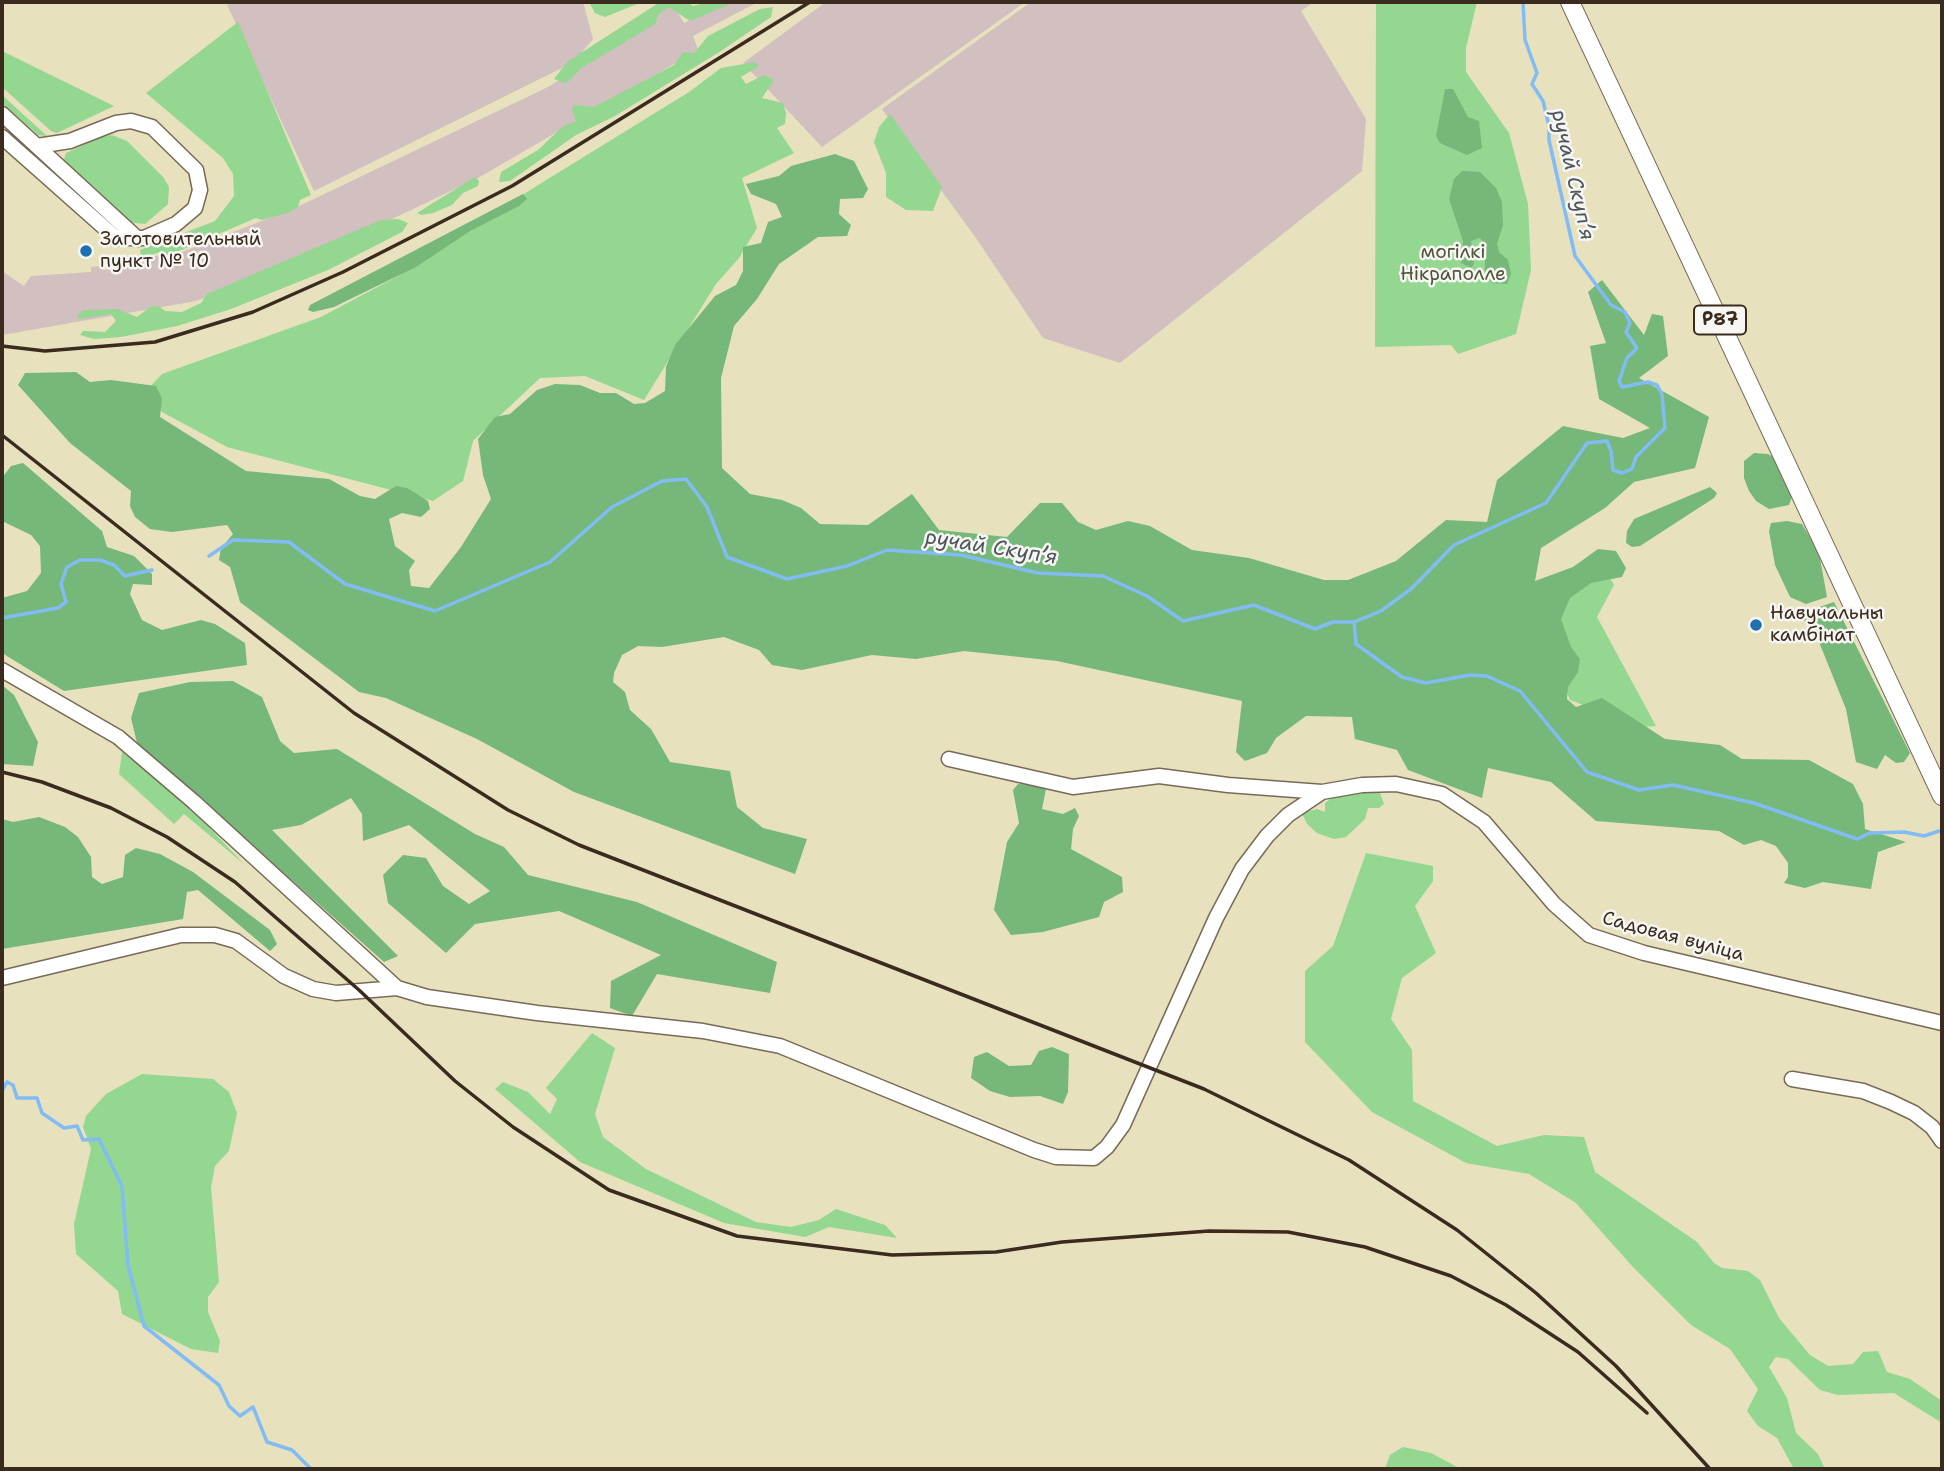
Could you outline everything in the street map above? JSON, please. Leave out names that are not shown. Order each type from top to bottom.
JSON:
[{"type":"main road","name":"Р87","points":[[1570,2],[1942,796]]},
{"type":"street","points":[[2,114],[138,239]]},
{"type":"street","points":[[2,137],[116,238],[138,239],[176,224],[195,208],[200,190],[196,170],[152,127],[131,121],[116,122],[69,141],[37,146]]},
{"type":"street","points":[[2,670],[118,737],[194,802],[397,988]]},
{"type":"street","name":"Садовая вуліца","points":[[949,759],[1073,786],[1159,776],[1228,786],[1322,792],[1362,785],[1396,784],[1421,788],[1452,799],[1484,822],[1554,904],[1589,935],[1644,953],[1942,1023]]},
{"type":"street","name":"Садовая вуліца","points":[[397,988],[427,997],[537,1013],[704,1031],[780,1046],[1056,1157],[1094,1157],[1107,1147],[1123,1125],[1194,966],[1242,869],[1288,815],[1322,792]]},
{"type":"street","points":[[2,978],[181,935],[215,935],[236,942],[284,976],[313,989],[336,993],[397,988]]},
{"type":"street","points":[[1792,1079],[1863,1091],[1891,1102],[1914,1113],[1932,1127],[1942,1141]]},
{"type":"shaded area","points":[[235,2],[583,2],[593,39],[574,62],[314,191],[227,5]]},
{"type":"shaded area","points":[[729,2],[758,2],[693,36],[698,50],[478,178],[300,263],[196,301],[2,335],[2,271],[24,286],[31,276],[91,272],[91,267],[103,266],[104,270],[143,265],[143,259],[161,255],[164,259],[295,208],[548,87],[658,19],[657,11],[672,3],[684,23]]},
{"type":"shaded area","points":[[826,2],[1025,2],[822,147],[743,63]]},
{"type":"shaded area","points":[[1031,2],[1314,2],[1301,11],[1366,119],[1362,171],[1120,363],[1043,338],[976,238],[882,109]]},
{"type":"green space","points":[[589,2],[642,2],[605,17],[595,13]]},
{"type":"green space","points":[[660,2],[687,2],[693,6],[708,2],[735,2],[690,21],[669,7],[659,14],[655,24],[580,69],[569,81],[564,83],[554,79],[567,62]]},
{"type":"green space","name":"могілкі Нікраполле","points":[[1376,2],[1477,2],[1466,48],[1466,72],[1509,133],[1528,204],[1531,270],[1516,334],[1458,354],[1451,345],[1375,347]]},
{"type":"green space","points":[[773,7],[771,17],[721,51],[615,116],[576,135],[510,181],[499,182],[501,172],[538,150],[562,127],[576,121],[572,110],[574,105],[594,107],[674,65],[683,52],[694,53],[708,36],[760,9]]},
{"type":"green space","points":[[238,22],[311,195],[300,200],[298,207],[287,213],[262,220],[256,218],[165,257],[162,252],[141,257],[140,250],[215,221],[234,196],[233,174],[223,158],[146,93]]},
{"type":"green space","points":[[2,51],[114,106],[57,133],[51,131],[2,87]]},
{"type":"green space","points":[[755,62],[759,66],[741,77],[746,84],[764,75],[774,80],[762,98],[783,103],[785,124],[777,128],[794,153],[742,178],[757,228],[739,258],[716,284],[644,400],[585,376],[540,378],[473,441],[463,481],[433,501],[227,447],[162,412],[147,390],[162,374],[321,317],[400,275],[480,221],[689,92],[721,68]]},
{"type":"green space","points":[[1445,89],[1453,89],[1468,117],[1479,121],[1482,148],[1467,155],[1440,143],[1436,136]]},
{"type":"green space","points":[[2,95],[47,136],[38,135],[2,103]]},
{"type":"green space","points":[[890,114],[942,187],[933,211],[906,210],[886,197],[886,173],[874,142],[879,127]]},
{"type":"green space","points":[[112,135],[127,141],[163,177],[169,187],[168,204],[145,224],[127,222],[63,163],[66,153],[101,137]]},
{"type":"green space","points":[[835,154],[854,161],[868,189],[863,198],[840,199],[839,214],[851,225],[847,236],[818,237],[779,264],[757,299],[734,326],[721,378],[722,468],[750,494],[782,500],[801,508],[820,524],[868,525],[912,494],[939,530],[1007,537],[1040,503],[1062,503],[1078,522],[1096,530],[1128,521],[1150,526],[1192,550],[1249,558],[1324,580],[1348,580],[1396,561],[1446,520],[1487,522],[1497,480],[1563,426],[1623,438],[1650,428],[1599,399],[1590,346],[1606,343],[1588,292],[1602,280],[1644,335],[1652,314],[1663,316],[1668,356],[1639,378],[1709,417],[1695,468],[1634,482],[1605,508],[1541,548],[1535,581],[1573,567],[1598,549],[1616,551],[1626,568],[1622,577],[1591,583],[1570,598],[1561,619],[1571,647],[1580,659],[1578,672],[1568,687],[1567,699],[1576,707],[1602,698],[1665,739],[1720,745],[1742,759],[1809,760],[1853,784],[1863,804],[1865,829],[1906,842],[1878,852],[1871,889],[1823,882],[1805,888],[1784,883],[1788,877],[1788,863],[1776,846],[1761,840],[1744,845],[1719,831],[1596,821],[1551,782],[1488,768],[1482,798],[1408,770],[1397,750],[1355,739],[1352,717],[1306,716],[1276,738],[1267,753],[1245,761],[1236,752],[1242,701],[1057,661],[964,651],[916,659],[872,655],[802,670],[772,665],[759,650],[724,637],[662,647],[638,646],[622,655],[613,682],[625,692],[630,710],[651,729],[670,762],[730,771],[737,807],[763,828],[807,839],[795,874],[574,792],[477,739],[386,698],[359,692],[240,602],[230,567],[219,560],[221,548],[233,534],[227,525],[172,532],[150,529],[135,517],[130,506],[131,491],[70,443],[18,385],[25,373],[76,372],[90,382],[111,380],[156,386],[162,399],[160,417],[246,471],[329,479],[360,496],[375,499],[396,486],[407,488],[428,501],[430,509],[421,517],[402,513],[389,519],[395,546],[415,561],[409,570],[411,586],[429,588],[461,547],[491,499],[483,475],[478,439],[495,417],[510,414],[537,390],[555,384],[580,385],[600,393],[616,393],[634,404],[645,403],[665,391],[666,367],[675,345],[715,296],[736,285],[743,271],[743,247],[761,243],[768,222],[782,217],[776,204],[751,194],[746,184],[779,176],[791,166]]},
{"type":"green space","points":[[1462,171],[1480,172],[1496,188],[1502,202],[1503,225],[1497,244],[1499,252],[1508,260],[1511,274],[1507,284],[1492,283],[1485,275],[1485,244],[1480,238],[1471,241],[1474,264],[1471,268],[1461,263],[1463,241],[1449,199],[1454,179]]},
{"type":"green space","points":[[475,177],[479,181],[478,186],[463,193],[452,205],[433,213],[417,213]]},
{"type":"green space","points":[[523,194],[527,199],[519,206],[470,231],[416,267],[334,307],[313,312],[308,310],[310,305]]},
{"type":"green space","points":[[398,219],[408,223],[402,232],[328,270],[231,309],[177,326],[121,337],[94,339],[80,335],[83,331],[105,332],[116,321],[111,314],[80,319],[77,315],[84,310],[117,309],[137,317],[150,307],[159,306],[165,311],[182,312],[201,303],[207,294],[381,220]]},
{"type":"green space","points":[[1754,453],[1768,454],[1778,460],[1793,494],[1789,505],[1769,509],[1756,501],[1749,491],[1744,478],[1744,461]]},
{"type":"green space","points":[[23,463],[102,531],[107,547],[134,556],[152,574],[152,585],[133,584],[130,594],[142,620],[162,630],[201,620],[215,624],[245,643],[247,665],[64,691],[2,653],[2,598],[27,591],[41,573],[40,546],[31,535],[2,521],[2,478],[11,466]]},
{"type":"green space","points":[[1710,487],[1717,493],[1714,498],[1640,546],[1632,547],[1626,543],[1627,531],[1634,519]]},
{"type":"green space","points":[[1787,521],[1802,524],[1819,553],[1827,597],[1806,604],[1790,597],[1775,565],[1769,531],[1771,523]]},
{"type":"green space","points":[[1601,563],[1614,585],[1597,617],[1656,726],[1641,727],[1570,700],[1539,624]]},
{"type":"green space","points":[[1834,602],[1910,753],[1904,762],[1896,763],[1885,755],[1877,769],[1856,762],[1846,709],[1815,632],[1803,619],[1808,611]]},
{"type":"green space","points":[[233,681],[262,697],[280,741],[294,753],[337,749],[475,834],[504,847],[528,875],[637,902],[777,962],[770,993],[657,974],[632,1016],[610,1008],[611,981],[661,955],[559,911],[475,924],[446,953],[388,903],[383,875],[403,855],[426,858],[443,886],[469,904],[490,891],[409,825],[363,841],[362,814],[351,798],[301,825],[272,830],[398,956],[384,962],[137,743],[131,718],[139,693],[190,682]]},
{"type":"green space","points":[[2,685],[14,695],[38,742],[33,766],[2,764]]},
{"type":"green space","points":[[122,752],[181,798],[244,864],[184,814],[174,824],[119,774]]},
{"type":"green space","points":[[1018,784],[1040,785],[1046,789],[1042,809],[1063,814],[1075,808],[1079,816],[1073,829],[1071,849],[1122,877],[1123,892],[1104,902],[1099,917],[1043,932],[1011,935],[994,910],[1007,842],[1019,823],[1013,790]]},
{"type":"green space","points":[[1355,793],[1380,793],[1384,804],[1379,808],[1368,808],[1365,819],[1346,837],[1334,839],[1317,833],[1307,824],[1302,813],[1317,809],[1325,812],[1325,803],[1332,798]]},
{"type":"green space","points":[[39,817],[65,827],[78,837],[91,857],[92,877],[102,884],[123,877],[125,855],[136,848],[160,854],[193,872],[270,930],[277,944],[270,951],[198,890],[187,892],[183,919],[2,949],[2,819],[13,822]]},
{"type":"green space","points":[[1366,853],[1433,866],[1433,881],[1415,906],[1436,953],[1402,978],[1391,1019],[1412,1050],[1413,1101],[1497,1146],[1544,1135],[1584,1137],[1595,1172],[1697,1242],[1714,1263],[1722,1268],[1748,1271],[1760,1280],[1779,1318],[1810,1355],[1828,1366],[1853,1364],[1863,1352],[1878,1351],[1887,1372],[1910,1379],[1942,1401],[1942,1423],[1894,1393],[1838,1395],[1820,1390],[1788,1359],[1776,1357],[1769,1367],[1787,1398],[1796,1433],[1818,1454],[1825,1469],[1794,1469],[1777,1438],[1758,1426],[1747,1411],[1758,1389],[1730,1349],[1691,1325],[1632,1266],[1576,1203],[1529,1174],[1466,1163],[1372,1112],[1305,1042],[1305,971],[1333,946]]},
{"type":"green space","points":[[592,1033],[615,1048],[595,1114],[603,1137],[646,1169],[756,1222],[791,1227],[819,1220],[836,1209],[885,1225],[897,1238],[829,1227],[805,1237],[724,1223],[580,1162],[495,1089],[503,1082],[528,1092],[550,1114],[557,1099],[546,1088]]},
{"type":"green space","points":[[1052,1047],[1069,1054],[1068,1092],[1063,1104],[1040,1096],[1010,1097],[990,1091],[971,1078],[974,1057],[987,1052],[1009,1066],[1031,1065],[1039,1051]]},
{"type":"green space","points":[[142,1074],[213,1079],[229,1092],[237,1113],[229,1151],[215,1166],[211,1187],[219,1282],[208,1297],[208,1312],[220,1341],[218,1353],[191,1349],[122,1314],[118,1291],[76,1254],[74,1224],[91,1149],[83,1127],[86,1116],[106,1094]]},
{"type":"green space","points":[[1403,1447],[1431,1453],[1461,1469],[1385,1469],[1390,1455]]},
{"type":"waterway","name":"ручай Скупʼя","points":[[209,556],[233,540],[289,542],[345,584],[435,611],[550,562],[612,507],[662,481],[686,479],[707,507],[727,557],[787,579],[847,566],[887,550],[961,555],[1038,573],[1103,576],[1147,596],[1183,621],[1254,605],[1315,629],[1333,622],[1354,622],[1381,611],[1412,588],[1454,545],[1546,503],[1587,443],[1607,441],[1613,470],[1622,473],[1632,469],[1636,457],[1665,428],[1662,394],[1657,385],[1648,382],[1622,387],[1619,381],[1627,358],[1637,348],[1626,332],[1630,323],[1625,312],[1611,305],[1575,256],[1543,101],[1532,84],[1537,73],[1525,40],[1523,2]]},
{"type":"waterway","name":"ручай Скупʼя","points":[[2,618],[58,608],[66,602],[61,584],[67,567],[80,560],[100,560],[114,565],[125,576],[152,570]]},
{"type":"waterway","points":[[1354,622],[1356,644],[1402,677],[1426,683],[1470,675],[1487,676],[1520,691],[1587,772],[1639,790],[1673,785],[1754,803],[1857,839],[1870,833],[1904,832],[1924,836],[1939,831]]},
{"type":"waterway","name":"ручай Скупʼя","points":[[2,1091],[7,1082],[13,1085],[17,1098],[37,1098],[42,1113],[64,1128],[77,1126],[83,1140],[99,1139],[122,1186],[128,1265],[144,1326],[219,1385],[229,1406],[240,1416],[253,1407],[267,1442],[292,1450],[311,1469]]},
{"type":"railway","points":[[2,346],[45,351],[155,342],[253,312],[343,272],[512,186],[810,2]]},
{"type":"railway","points":[[2,435],[354,713],[508,810],[579,845],[1204,1089],[1349,1160],[1457,1230],[1536,1293],[1616,1366],[1710,1469]]},
{"type":"railway","points":[[2,772],[42,782],[111,808],[167,837],[235,882],[359,990],[455,1081],[513,1127],[609,1190],[737,1236],[892,1255],[996,1252],[1062,1242],[1209,1231],[1288,1232],[1365,1247],[1451,1276],[1506,1305],[1578,1352],[1647,1413]]},
{"type":"place","name":"Заготовительный пункт № 10","points":[[86,251]]},
{"type":"place","name":"Навучальны камбінат","points":[[1756,625]]}]
